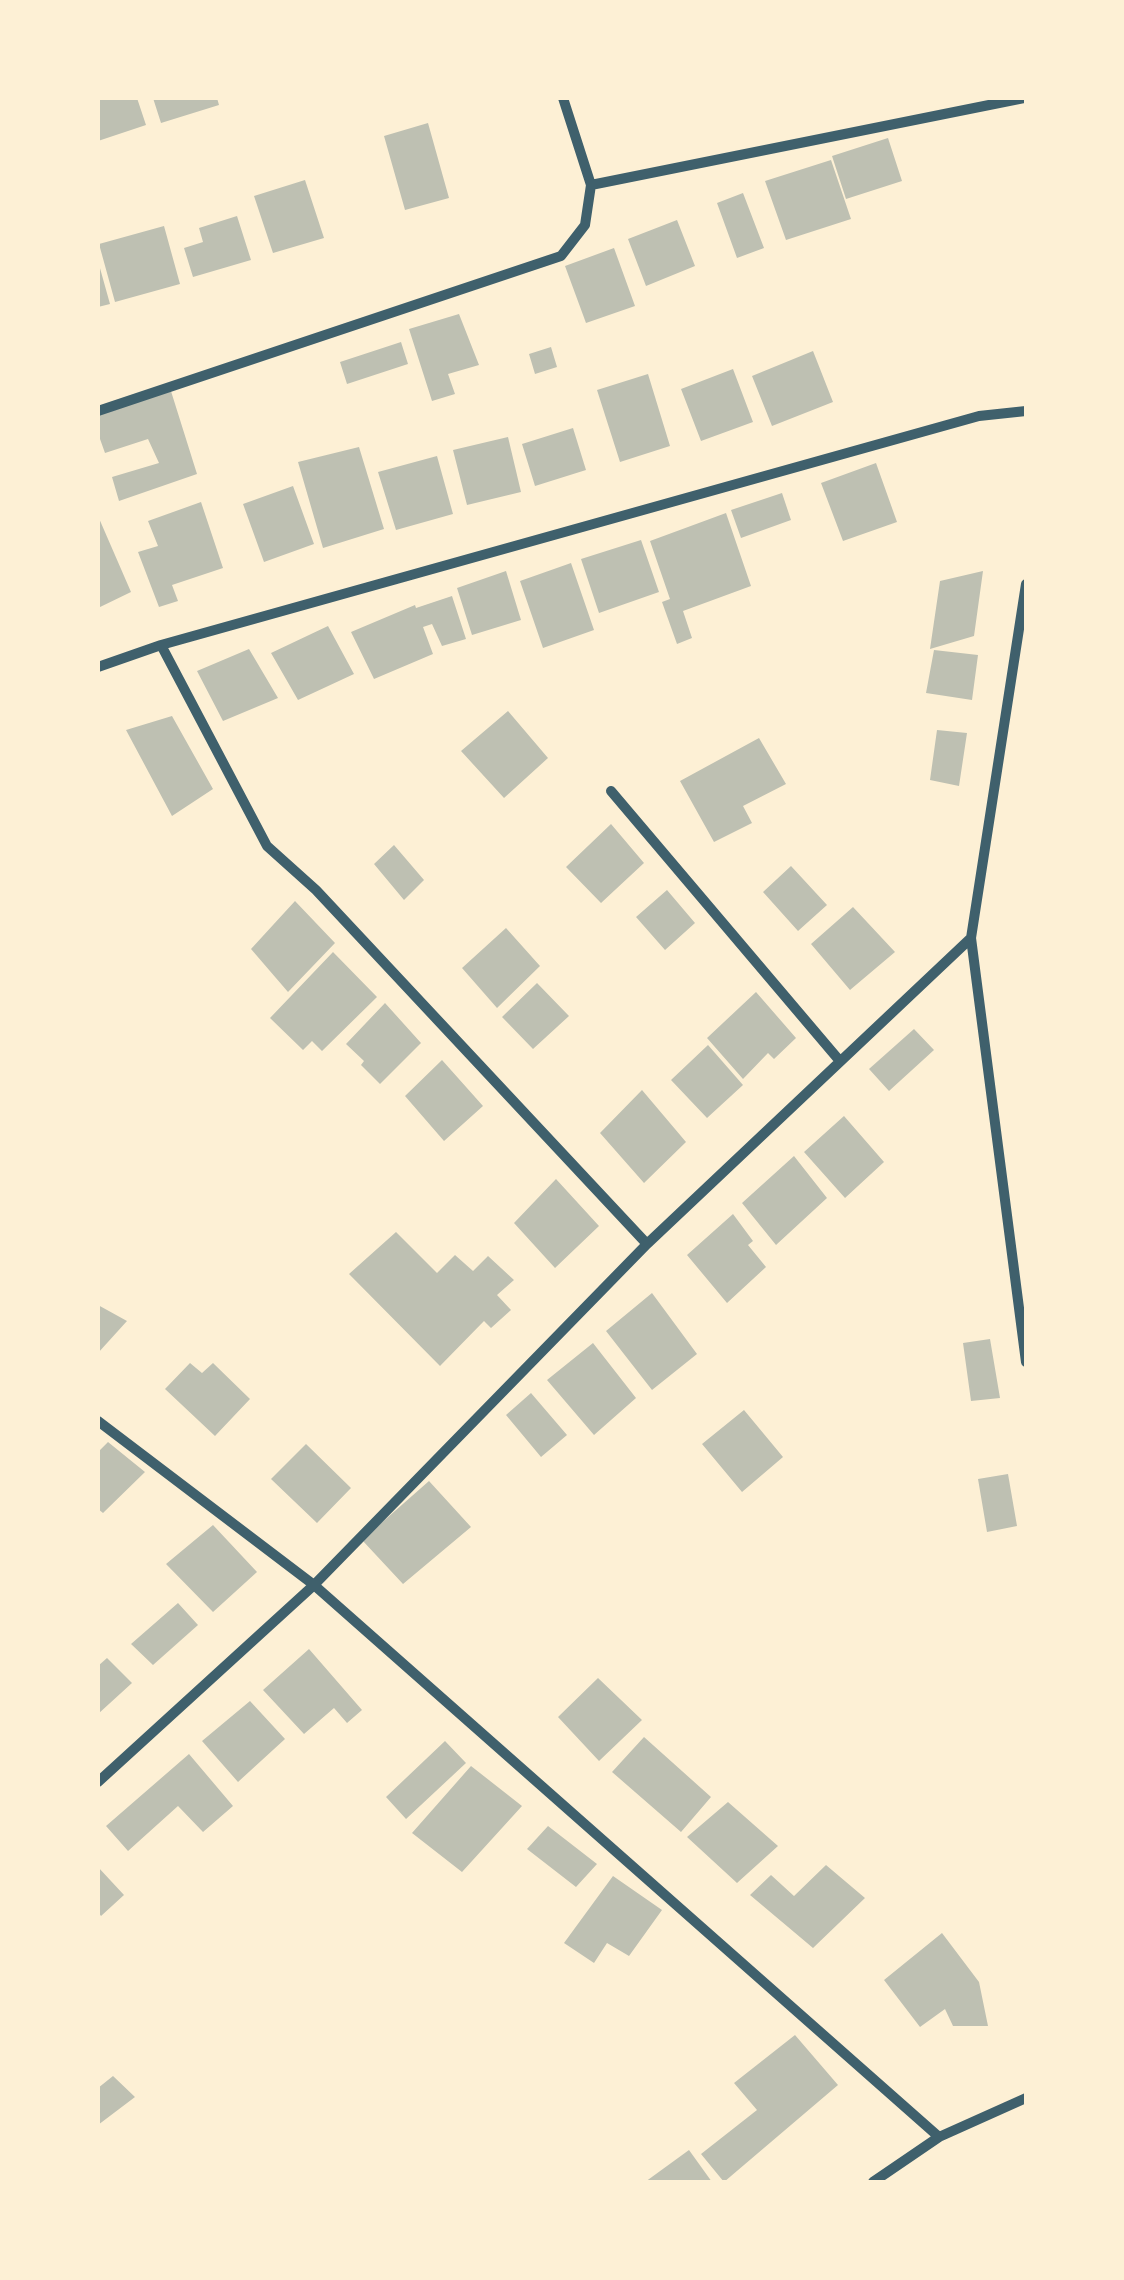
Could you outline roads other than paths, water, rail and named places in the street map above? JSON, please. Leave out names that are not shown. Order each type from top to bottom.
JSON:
[{"type":"street","points":[[98,412],[562,256],[585,225],[592,185],[563,98]]},
{"type":"street","points":[[592,185],[1024,98]]},
{"type":"street","points":[[98,667],[161,645],[979,416],[1026,411]]},
{"type":"street","points":[[1026,584],[971,938],[1026,1362]]},
{"type":"street","points":[[161,645],[267,846],[316,890],[647,1244]]},
{"type":"street","points":[[611,791],[839,1060]]},
{"type":"street","points":[[98,1782],[314,1585],[647,1244],[971,938]]},
{"type":"street","points":[[98,1422],[314,1585],[938,2137]]},
{"type":"street","points":[[873,2182],[938,2137],[1026,2098]]}]
